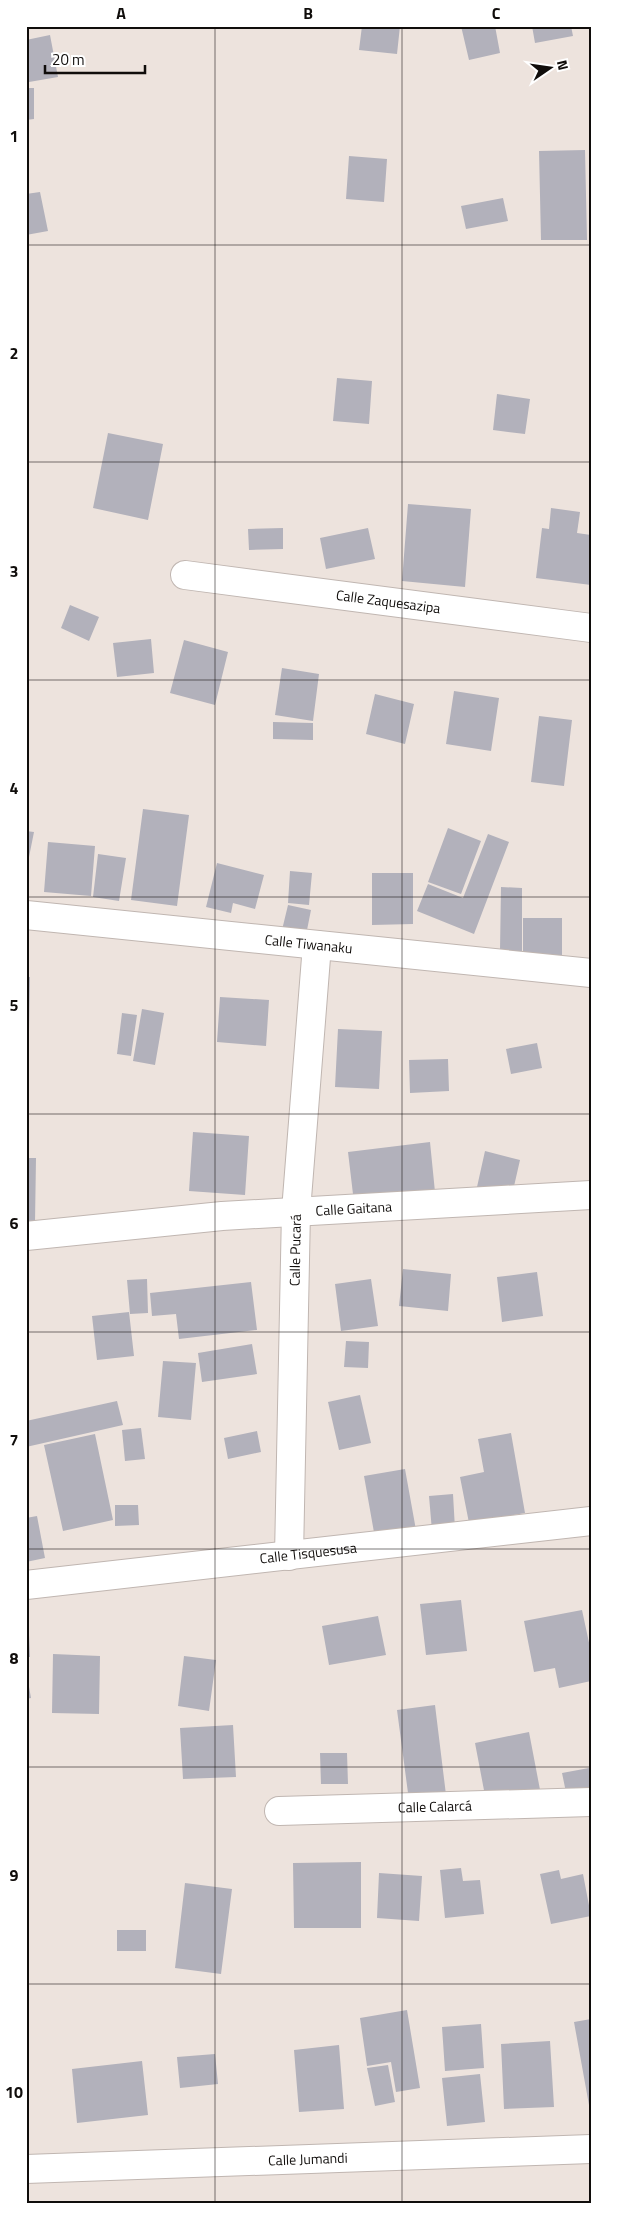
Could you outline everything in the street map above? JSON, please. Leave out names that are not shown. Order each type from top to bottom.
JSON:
[{"type":"street","name":"Calle Zaquesazipa","points":[[185,575],[591,628]]},
{"type":"street","name":"Calle Tiwanaku","points":[[26,915],[591,973]]},
{"type":"street","name":"Calle Pucará","points":[[290,1556],[296,1211],[317,945]]},
{"type":"street","name":"Calle Gaitana","points":[[26,1236],[222,1216],[591,1195]]},
{"type":"street","name":"Calle Tisquesusa","points":[[26,1585],[591,1521]]},
{"type":"street","name":"Calle Calarcá","points":[[279,1811],[591,1802]]},
{"type":"street","name":"Calle Jumandi","points":[[26,2169],[591,2149]]},
{"type":"building","points":[[362,26],[400,26],[397,54],[359,50]]},
{"type":"building","points":[[461,26],[495,26],[500,53],[469,60]]},
{"type":"building","points":[[532,26],[571,26],[573,36],[535,43]]},
{"type":"building","points":[[50,35],[58,77],[29,82],[26,67],[26,40]]},
{"type":"building","points":[[26,88],[34,88],[34,119],[26,120]]},
{"type":"building","points":[[585,150],[587,240],[541,240],[539,151]]},
{"type":"building","points":[[349,156],[387,159],[384,202],[346,199]]},
{"type":"building","points":[[40,192],[48,231],[26,235],[26,194]]},
{"type":"building","points":[[503,198],[508,221],[466,229],[461,206]]},
{"type":"building","points":[[337,378],[372,381],[369,424],[333,421]]},
{"type":"building","points":[[497,394],[530,399],[525,434],[493,430]]},
{"type":"building","points":[[108,433],[163,444],[148,520],[93,508]]},
{"type":"building","points":[[408,504],[471,509],[465,587],[402,581]]},
{"type":"building","points":[[551,508],[580,512],[577,533],[591,535],[591,585],[536,578],[542,528],[549,529]]},
{"type":"building","points":[[283,528],[283,549],[249,550],[248,529]]},
{"type":"building","points":[[368,528],[375,559],[326,569],[320,538]]},
{"type":"building","points":[[70,605],[99,617],[89,641],[61,628]]},
{"type":"building","points":[[151,639],[154,673],[117,677],[113,643]]},
{"type":"building","points":[[184,640],[228,652],[215,705],[170,693]]},
{"type":"building","points":[[282,668],[319,674],[313,721],[275,715]]},
{"type":"building","points":[[454,691],[499,698],[491,751],[446,744]]},
{"type":"building","points":[[375,694],[414,704],[405,744],[366,734]]},
{"type":"building","points":[[539,716],[572,720],[564,786],[531,782]]},
{"type":"building","points":[[273,722],[313,723],[313,740],[273,739]]},
{"type":"building","points":[[143,809],[189,815],[177,906],[131,900]]},
{"type":"building","points":[[448,828],[481,841],[461,894],[428,882]]},
{"type":"building","points":[[26,831],[34,832],[27,867],[26,867]]},
{"type":"building","points":[[488,834],[509,842],[474,934],[417,911],[428,884],[463,898]]},
{"type":"building","points":[[48,842],[95,846],[91,896],[44,892]]},
{"type":"building","points":[[98,854],[126,858],[119,901],[93,897]]},
{"type":"building","points":[[217,863],[264,875],[255,909],[233,903],[231,913],[206,907]]},
{"type":"building","points":[[290,871],[312,873],[309,905],[288,903]]},
{"type":"building","points":[[372,873],[413,873],[413,924],[372,925]]},
{"type":"building","points":[[501,887],[522,888],[522,952],[500,951]]},
{"type":"building","points":[[288,905],[311,910],[306,935],[282,930]]},
{"type":"building","points":[[523,918],[562,918],[562,957],[523,957]]},
{"type":"building","points":[[26,977],[30,977],[29,1032],[26,1032]]},
{"type":"building","points":[[220,997],[269,1000],[266,1046],[217,1042]]},
{"type":"building","points":[[142,1009],[164,1013],[155,1065],[133,1061]]},
{"type":"building","points":[[122,1013],[137,1015],[131,1056],[117,1054]]},
{"type":"building","points":[[338,1029],[382,1031],[379,1089],[335,1087]]},
{"type":"building","points":[[537,1043],[542,1068],[511,1074],[506,1049]]},
{"type":"building","points":[[448,1059],[449,1091],[410,1093],[409,1060]]},
{"type":"building","points":[[193,1132],[249,1136],[245,1195],[189,1191]]},
{"type":"building","points":[[430,1142],[436,1202],[355,1211],[348,1152]]},
{"type":"building","points":[[485,1151],[520,1160],[512,1195],[477,1187]]},
{"type":"building","points":[[26,1158],[36,1158],[35,1222],[26,1222]]},
{"type":"building","points":[[403,1269],[451,1274],[448,1311],[399,1306]]},
{"type":"building","points":[[537,1272],[543,1316],[502,1322],[497,1277]]},
{"type":"building","points":[[147,1279],[148,1313],[130,1314],[127,1280]]},
{"type":"building","points":[[371,1279],[378,1326],[341,1331],[335,1284]]},
{"type":"building","points":[[251,1282],[257,1330],[179,1339],[176,1314],[152,1316],[150,1293]]},
{"type":"building","points":[[129,1312],[134,1356],[97,1360],[92,1316]]},
{"type":"building","points":[[346,1341],[369,1342],[368,1368],[344,1367]]},
{"type":"building","points":[[252,1344],[257,1374],[202,1382],[198,1353]]},
{"type":"building","points":[[163,1361],[196,1363],[191,1420],[158,1417]]},
{"type":"building","points":[[360,1395],[371,1443],[339,1450],[328,1402]]},
{"type":"building","points":[[117,1401],[123,1425],[26,1447],[26,1421]]},
{"type":"building","points":[[141,1428],[145,1459],[125,1461],[122,1430]]},
{"type":"building","points":[[257,1431],[261,1452],[228,1459],[224,1438]]},
{"type":"building","points":[[511,1433],[525,1513],[469,1523],[460,1477],[484,1472],[478,1439]]},
{"type":"building","points":[[95,1434],[113,1520],[63,1531],[44,1445]]},
{"type":"building","points":[[405,1469],[416,1530],[375,1538],[364,1476]]},
{"type":"building","points":[[453,1494],[455,1529],[432,1531],[429,1496]]},
{"type":"building","points":[[115,1505],[138,1505],[139,1525],[115,1526]]},
{"type":"building","points":[[37,1516],[45,1558],[26,1562],[26,1518]]},
{"type":"building","points":[[461,1600],[467,1651],[426,1655],[420,1604]]},
{"type":"building","points":[[582,1610],[591,1652],[591,1681],[559,1688],[555,1668],[534,1672],[524,1621]]},
{"type":"building","points":[[378,1616],[386,1655],[329,1665],[322,1626]]},
{"type":"building","points":[[26,1635],[29,1635],[30,1657],[26,1657]]},
{"type":"building","points":[[53,1654],[100,1656],[99,1714],[52,1713]]},
{"type":"building","points":[[184,1656],[216,1660],[209,1711],[178,1706]]},
{"type":"building","points":[[26,1670],[31,1698],[26,1699]]},
{"type":"building","points":[[435,1705],[447,1803],[410,1808],[397,1710]]},
{"type":"building","points":[[233,1725],[236,1777],[183,1779],[180,1728]]},
{"type":"building","points":[[529,1732],[541,1795],[487,1806],[475,1743]]},
{"type":"building","points":[[320,1753],[347,1753],[348,1784],[321,1784]]},
{"type":"building","points":[[589,1768],[591,1798],[568,1802],[562,1773]]},
{"type":"building","points":[[361,1862],[361,1928],[294,1928],[293,1863]]},
{"type":"building","points":[[461,1868],[463,1881],[480,1880],[484,1914],[445,1918],[440,1870]]},
{"type":"building","points":[[559,1870],[561,1879],[583,1874],[591,1916],[551,1924],[540,1874]]},
{"type":"building","points":[[379,1873],[422,1876],[419,1921],[377,1918]]},
{"type":"building","points":[[185,1883],[232,1889],[221,1974],[175,1968]]},
{"type":"building","points":[[117,1930],[146,1930],[146,1951],[117,1951]]},
{"type":"building","points":[[407,2010],[420,2088],[396,2092],[391,2062],[367,2066],[360,2018]]},
{"type":"building","points":[[591,2019],[591,2104],[589,2105],[574,2022]]},
{"type":"building","points":[[481,2024],[484,2068],[445,2071],[442,2027]]},
{"type":"building","points":[[550,2041],[554,2107],[504,2109],[501,2044]]},
{"type":"building","points":[[339,2045],[344,2109],[299,2112],[294,2050]]},
{"type":"building","points":[[215,2054],[218,2084],[180,2088],[177,2057]]},
{"type":"building","points":[[142,2061],[148,2115],[77,2123],[72,2069]]},
{"type":"building","points":[[388,2065],[395,2102],[375,2106],[367,2068]]},
{"type":"building","points":[[480,2074],[485,2122],[447,2126],[442,2078]]}]
